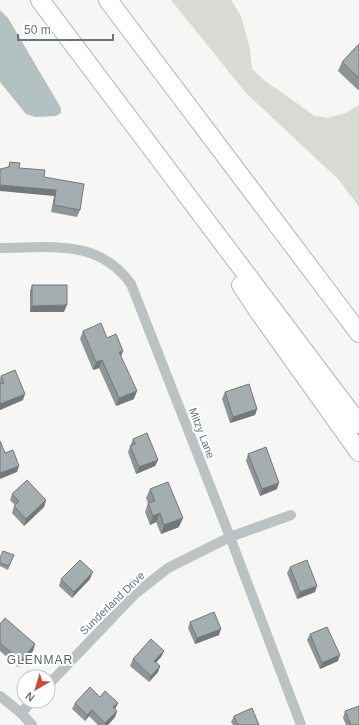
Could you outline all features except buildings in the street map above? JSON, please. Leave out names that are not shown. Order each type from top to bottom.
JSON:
[{"type":"highway","points":[[40,0],[359,424]]},
{"type":"highway","points":[[108,0],[359,333]]},
{"type":"highway","points":[[163,162],[259,312],[359,452]]},
{"type":"street","name":"Mitzy Lane","points":[[0,248],[70,248],[84,250],[110,261],[121,271],[130,284],[139,303],[230,537],[301,725]]},
{"type":"street","name":"Sunderland Drive","points":[[56,677],[135,594],[153,579],[188,557],[230,537],[291,515]]},
{"type":"street","points":[[0,696],[21,713],[32,725]]},
{"type":"street","points":[[21,713],[25,709]]},
{"type":"shaded area","points":[[171,0],[231,0],[241,16],[250,49],[252,69],[265,81],[315,116],[328,118],[345,113],[359,105],[359,207],[339,180],[246,93]]},
{"type":"shaded area","points":[[0,10],[8,18],[61,108],[61,113],[56,116],[35,117],[26,114],[0,82]]},
{"type":"district","name":"GLENMAR","points":[[40,660]]}]
